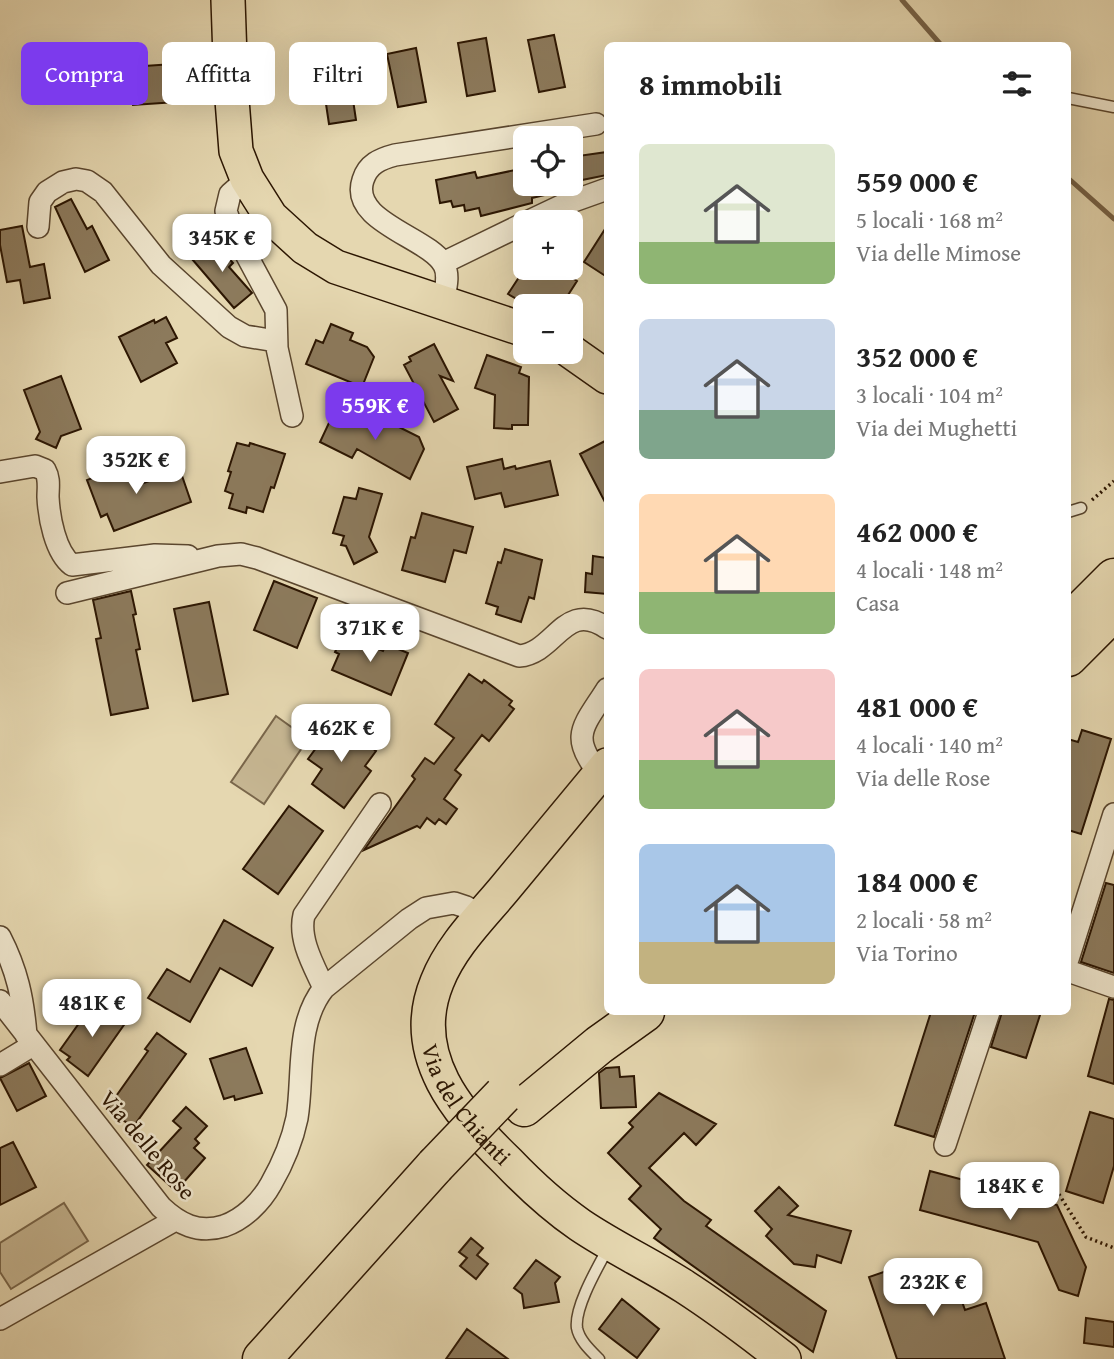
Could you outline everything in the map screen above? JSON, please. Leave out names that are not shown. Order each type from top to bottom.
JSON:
[{"type":"highway","points":[[1071,621],[1114,578]]},
{"type":"highway","points":[[1071,654],[1114,611]]},
{"type":"highway","points":[[262,1359],[513,1101],[539,1061],[604,1011]]},
{"type":"highway","points":[[513,1101],[641,1015]]},
{"type":"highway","points":[[293,1359],[446,1171]]},
{"type":"main road","points":[[228,0],[235,142],[247,179],[271,216],[316,256],[355,274],[513,326]]},
{"type":"main road","points":[[583,360],[604,375]]},
{"type":"main road","name":"Via del Chianti","points":[[604,770],[447,962],[431,1000],[430,1044],[440,1076],[458,1109],[494,1150],[561,1210],[610,1244],[684,1286],[784,1359]]},
{"type":"street","points":[[443,303],[447,276],[443,263],[383,221],[368,207],[361,185],[369,168],[380,160],[395,155],[597,124]]},
{"type":"street","points":[[38,227],[40,202],[47,192],[63,182],[76,179],[87,181],[103,192],[161,265],[222,322],[245,336],[276,341]]},
{"type":"street","points":[[247,179],[230,194],[226,211],[232,228],[276,310],[276,341],[292,416]]},
{"type":"street","points":[[553,210],[604,190]]},
{"type":"street","points":[[443,263],[513,229]]},
{"type":"street","points":[[0,472],[35,466],[45,470],[49,481],[49,506],[55,533],[64,555],[72,565],[155,555],[211,557]]},
{"type":"street","points":[[67,593],[211,557],[249,555],[519,656],[536,651],[575,620],[596,621],[604,626]]},
{"type":"street","points":[[604,694],[585,724],[581,737],[585,755],[604,770]]},
{"type":"street","points":[[324,988],[303,936],[304,915],[380,804]]},
{"type":"street","points":[[1071,950],[1114,814]]},
{"type":"street","name":"Via delle Rose","points":[[5,1008],[137,1179],[175,1220],[194,1228],[220,1227],[247,1212],[267,1191],[286,1156],[298,1109],[307,1022],[315,1000],[324,988],[426,908],[454,903],[482,916]]},
{"type":"street","points":[[0,937],[18,976],[29,1040],[0,1065]]},
{"type":"street","points":[[1071,972],[1114,987]]},
{"type":"street","points":[[5,1008],[18,976]]},
{"type":"street","points":[[945,1145],[988,1015]]},
{"type":"street","points":[[0,1319],[175,1220]]},
{"type":"lane","points":[[1071,99],[1114,107]]},
{"type":"lane","points":[[1071,511],[1081,508]]},
{"type":"lane","points":[[599,1359],[580,1337],[577,1322],[580,1307],[610,1244]]},
{"type":"path","points":[[1053,1185],[1086,1237],[1114,1248]]},
{"type":"shaded area","points":[[276,716],[308,739],[264,804],[231,782]]},
{"type":"shaded area","points":[[64,1203],[88,1241],[11,1289],[0,1272],[0,1243]]},
{"type":"building","points":[[554,35],[565,87],[539,92],[528,40]]},
{"type":"building","points":[[486,38],[495,91],[467,96],[458,43]]},
{"type":"building","points":[[416,48],[426,102],[398,107],[387,54]]},
{"type":"building","points":[[162,65],[162,103],[148,104],[148,66]]},
{"type":"building","points":[[326,105],[354,105],[356,120],[329,124]]},
{"type":"building","points":[[604,152],[604,176],[583,180],[583,155]]},
{"type":"building","points":[[513,170],[513,196],[540,196],[532,198],[532,203],[481,216],[479,208],[465,211],[464,205],[453,207],[451,201],[440,203],[436,180],[475,172],[477,178]]},
{"type":"building","points":[[71,199],[87,229],[92,226],[109,260],[85,272],[55,207]]},
{"type":"building","points":[[22,226],[30,267],[44,264],[50,298],[24,303],[20,280],[7,282],[0,230]]},
{"type":"building","points":[[604,231],[604,275],[584,262]]},
{"type":"building","points":[[212,240],[233,263],[229,267],[252,293],[234,308],[192,259]]},
{"type":"building","points":[[517,280],[577,281],[569,294],[513,294],[513,297],[508,294]]},
{"type":"building","points":[[166,317],[177,338],[166,343],[177,363],[141,382],[119,337]]},
{"type":"building","points":[[331,324],[353,333],[350,340],[367,347],[374,357],[362,387],[306,364],[316,340],[323,343]]},
{"type":"building","points":[[434,344],[453,381],[440,376],[458,409],[434,422],[404,365],[411,361],[409,357]]},
{"type":"building","points":[[487,355],[521,367],[519,373],[529,377],[528,425],[512,425],[512,429],[494,428],[495,395],[475,388]]},
{"type":"building","points":[[61,376],[81,429],[61,436],[56,448],[36,439],[40,432],[24,390]]},
{"type":"building","points":[[335,410],[351,418],[353,414],[381,428],[385,420],[419,437],[424,449],[410,479],[357,449],[352,458],[320,442]]},
{"type":"building","points":[[604,442],[604,500],[580,454]]},
{"type":"building","points":[[237,443],[249,446],[250,443],[285,454],[263,512],[247,507],[246,513],[229,508],[233,494],[225,491]]},
{"type":"building","points":[[502,459],[504,469],[550,461],[558,495],[505,507],[501,493],[475,499],[467,467]]},
{"type":"building","points":[[124,466],[126,473],[132,471],[138,485],[180,470],[191,502],[114,531],[107,514],[101,517],[87,480]]},
{"type":"building","points":[[359,488],[382,494],[369,537],[377,552],[354,564],[346,546],[341,545],[344,536],[333,533],[344,497],[356,499]]},
{"type":"building","points":[[422,513],[473,527],[466,553],[454,550],[445,582],[402,570],[411,537],[415,538]]},
{"type":"building","points":[[505,549],[542,560],[534,599],[529,597],[521,622],[496,614],[498,607],[486,603],[498,562],[501,563]]},
{"type":"building","points":[[593,556],[604,558],[604,594],[585,592],[586,573],[592,574]]},
{"type":"building","points":[[274,581],[317,598],[297,648],[254,630]]},
{"type":"building","points":[[131,591],[140,649],[136,650],[148,708],[111,715],[96,639],[101,638],[93,600]]},
{"type":"building","points":[[209,602],[228,694],[193,701],[174,609]]},
{"type":"building","points":[[343,634],[383,651],[386,644],[408,653],[391,695],[332,670],[339,654],[335,652]]},
{"type":"building","points":[[469,674],[482,683],[484,680],[512,701],[509,705],[514,709],[489,741],[482,735],[455,770],[461,775],[444,799],[457,809],[446,824],[439,819],[435,824],[427,818],[420,828],[417,826],[364,850],[415,779],[412,776],[425,758],[434,764],[454,738],[435,724]]},
{"type":"building","points":[[336,721],[376,751],[365,766],[371,771],[344,808],[312,784],[322,769],[308,759]]},
{"type":"building","points":[[1082,730],[1111,739],[1081,834],[1071,831],[1071,740],[1078,742]]},
{"type":"building","points":[[289,806],[323,831],[278,894],[243,869]]},
{"type":"building","points":[[1106,883],[1114,885],[1114,973],[1081,962]]},
{"type":"building","points":[[224,920],[273,948],[252,986],[220,968],[190,1022],[148,998],[167,969],[190,982]]},
{"type":"building","points":[[1109,999],[1114,1000],[1114,1084],[1088,1076]]},
{"type":"building","points":[[100,1004],[126,1022],[88,1076],[67,1060],[70,1057],[60,1050],[87,1012],[92,1015]]},
{"type":"building","points":[[930,1015],[974,1015],[934,1137],[895,1125]]},
{"type":"building","points":[[1001,1015],[1040,1015],[1026,1058],[991,1047]]},
{"type":"building","points":[[157,1033],[186,1054],[133,1127],[107,1109],[148,1051],[145,1049]]},
{"type":"building","points":[[246,1048],[262,1093],[235,1100],[234,1096],[224,1099],[210,1059]]},
{"type":"building","points":[[29,1063],[46,1096],[17,1111],[0,1078]]},
{"type":"building","points":[[619,1067],[620,1077],[634,1076],[636,1107],[601,1108],[599,1073],[606,1068]]},
{"type":"building","points":[[659,1093],[716,1124],[696,1145],[684,1133],[649,1168],[684,1201],[711,1220],[706,1226],[826,1311],[813,1352],[654,1238],[661,1229],[629,1199],[641,1186],[608,1153],[633,1127],[629,1123]]},
{"type":"building","points":[[186,1107],[207,1126],[195,1139],[199,1143],[194,1148],[205,1158],[176,1191],[147,1165],[181,1128],[173,1121]]},
{"type":"building","points":[[1090,1112],[1114,1119],[1114,1166],[1103,1203],[1066,1191]]},
{"type":"building","points":[[13,1142],[36,1187],[0,1205],[0,1148]]},
{"type":"building","points":[[930,1171],[1057,1205],[1086,1267],[1078,1296],[1059,1290],[1038,1242],[920,1210]]},
{"type":"building","points":[[779,1187],[798,1206],[788,1215],[851,1231],[841,1263],[817,1255],[815,1267],[794,1264],[766,1236],[772,1229],[755,1211]]},
{"type":"building","points":[[471,1238],[483,1248],[477,1255],[488,1264],[476,1279],[460,1266],[467,1258],[459,1252]]},
{"type":"building","points":[[536,1260],[560,1277],[555,1283],[559,1302],[524,1308],[522,1294],[514,1288]]},
{"type":"building","points":[[913,1262],[919,1281],[951,1270],[965,1310],[986,1303],[1005,1359],[897,1359],[869,1277]]},
{"type":"building","points":[[622,1299],[659,1329],[637,1358],[599,1329]]},
{"type":"building","points":[[1086,1318],[1114,1322],[1114,1347],[1084,1343]]},
{"type":"building","points":[[467,1329],[508,1359],[446,1359]]},
{"type":"waterway","points":[[902,0],[939,42]]},
{"type":"waterway","points":[[1071,181],[1114,219]]}]
